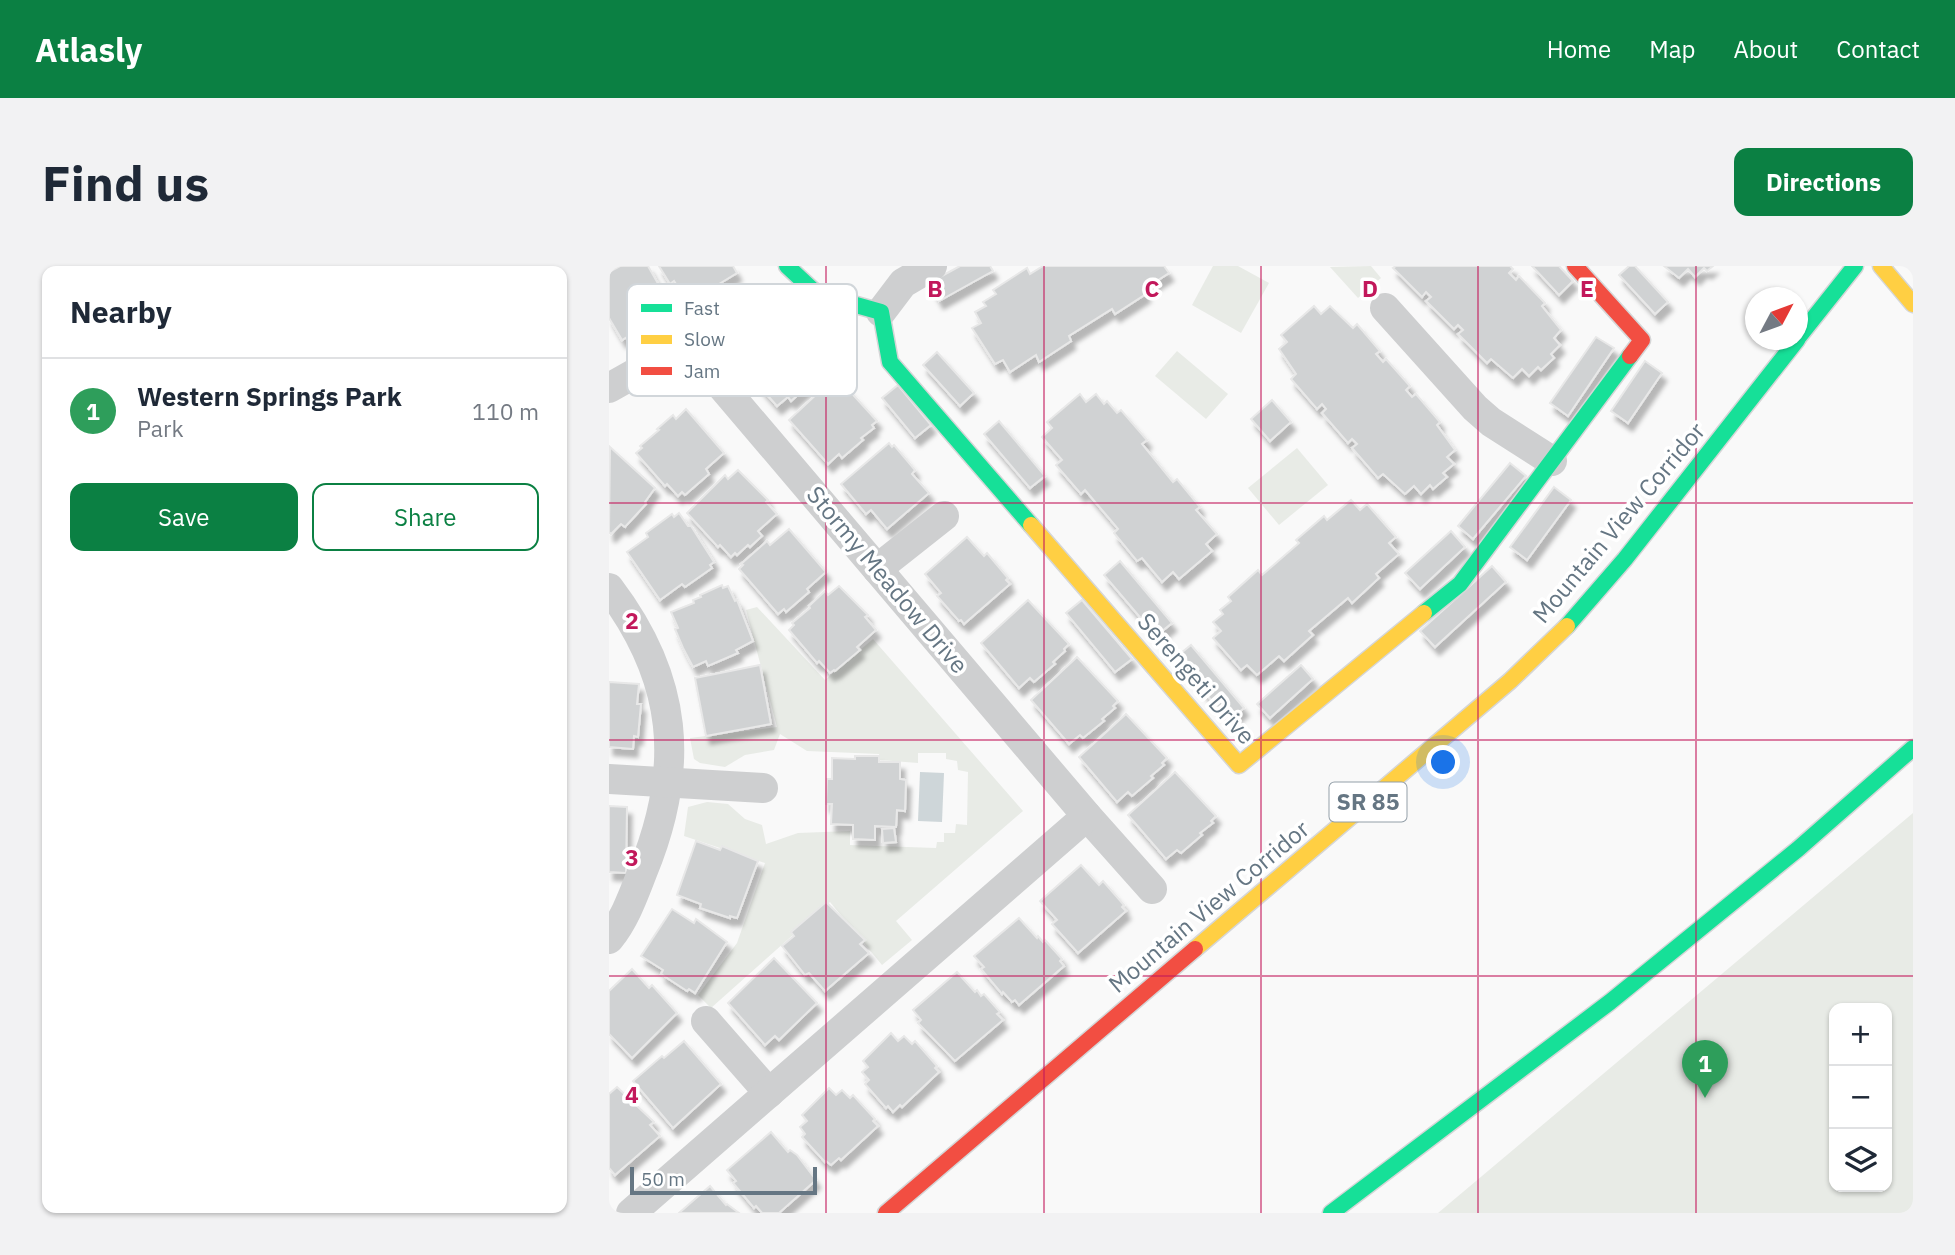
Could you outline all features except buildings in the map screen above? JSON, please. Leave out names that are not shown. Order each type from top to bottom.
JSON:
[{"type":"main road","points":[[787,266],[806,284]]},
{"type":"main road","name":"Serengeti Drive","points":[[881,312],[890,362],[1239,765],[1460,584],[1642,340],[1575,266]]},
{"type":"main road","name":"Mountain View Corridor","points":[[1808,325],[1855,266]]},
{"type":"main road","points":[[1881,266],[1913,304]]},
{"type":"main road","points":[[857,305],[881,312]]},
{"type":"main road","name":"Mountain View Corridor","points":[[886,1213],[1510,681],[1563,631],[1625,559],[1788,350]]},
{"type":"main road","points":[[1331,1213],[1610,1002],[1798,849],[1913,748]]},
{"type":"street","points":[[881,312],[903,283],[932,266]]},
{"type":"street","points":[[1385,308],[1475,408],[1491,422],[1552,461]]},
{"type":"street","points":[[609,388],[627,378]]},
{"type":"street","name":"Stormy Meadow Drive","points":[[730,396],[1152,889]]},
{"type":"street","points":[[877,569],[944,516]]},
{"type":"street","points":[[609,588],[631,617],[659,676],[669,733],[669,783],[655,842],[621,924],[609,939]]},
{"type":"street","points":[[609,779],[763,788]]},
{"type":"street","points":[[631,1213],[1087,816]]},
{"type":"street","points":[[706,1021],[769,1093]]},
{"type":"shaded area","points":[[1213,266],[1238,266],[1269,283],[1241,333],[1192,305]]},
{"type":"shaded area","points":[[1371,266],[1381,278],[1358,298],[1330,267]]},
{"type":"shaded area","points":[[1177,351],[1228,394],[1206,419],[1155,376]]},
{"type":"shaded area","points":[[1297,448],[1328,485],[1279,525],[1248,488]]},
{"type":"shaded area","points":[[757,607],[825,680],[873,639],[1023,811],[896,921],[912,940],[882,965],[830,902],[711,1008],[698,995],[737,943],[765,863],[684,836],[688,807],[707,802],[728,804],[745,819],[762,825],[766,844],[798,833],[850,831],[850,845],[936,848],[937,842],[944,842],[944,833],[955,833],[956,824],[967,825],[968,772],[958,770],[957,761],[946,759],[946,753],[918,753],[918,763],[880,760],[879,754],[807,751],[780,734],[774,750],[745,755],[725,767],[700,763],[694,759],[690,738],[777,727],[746,610]]},
{"type":"shaded area","points":[[920,772],[944,773],[942,822],[918,821]]},
{"type":"shaded area","points":[[1913,813],[1913,1213],[1438,1213]]},
{"type":"traffic: fast","points":[[787,266],[806,284]]},
{"type":"traffic: fast","points":[[1808,325],[1855,266]]},
{"type":"traffic: fast","points":[[857,305],[881,312],[890,362],[1031,525]]},
{"type":"traffic: fast","points":[[1567,626],[1625,559],[1789,350]]},
{"type":"traffic: fast","points":[[1424,613],[1460,584],[1630,356]]},
{"type":"traffic: fast","points":[[1331,1213],[1610,1002],[1798,849],[1913,748]]},
{"type":"traffic: slow","points":[[1881,266],[1913,304]]},
{"type":"traffic: slow","points":[[1031,525],[1239,765],[1424,613]]},
{"type":"traffic: slow","points":[[1195,949],[1510,681],[1567,626]]},
{"type":"traffic: jam","points":[[1575,266],[1642,340],[1630,356]]},
{"type":"traffic: jam","points":[[886,1213],[1195,949]]},
{"type":"place","name":"Western Springs Park","points":[[1705,1098]]}]
